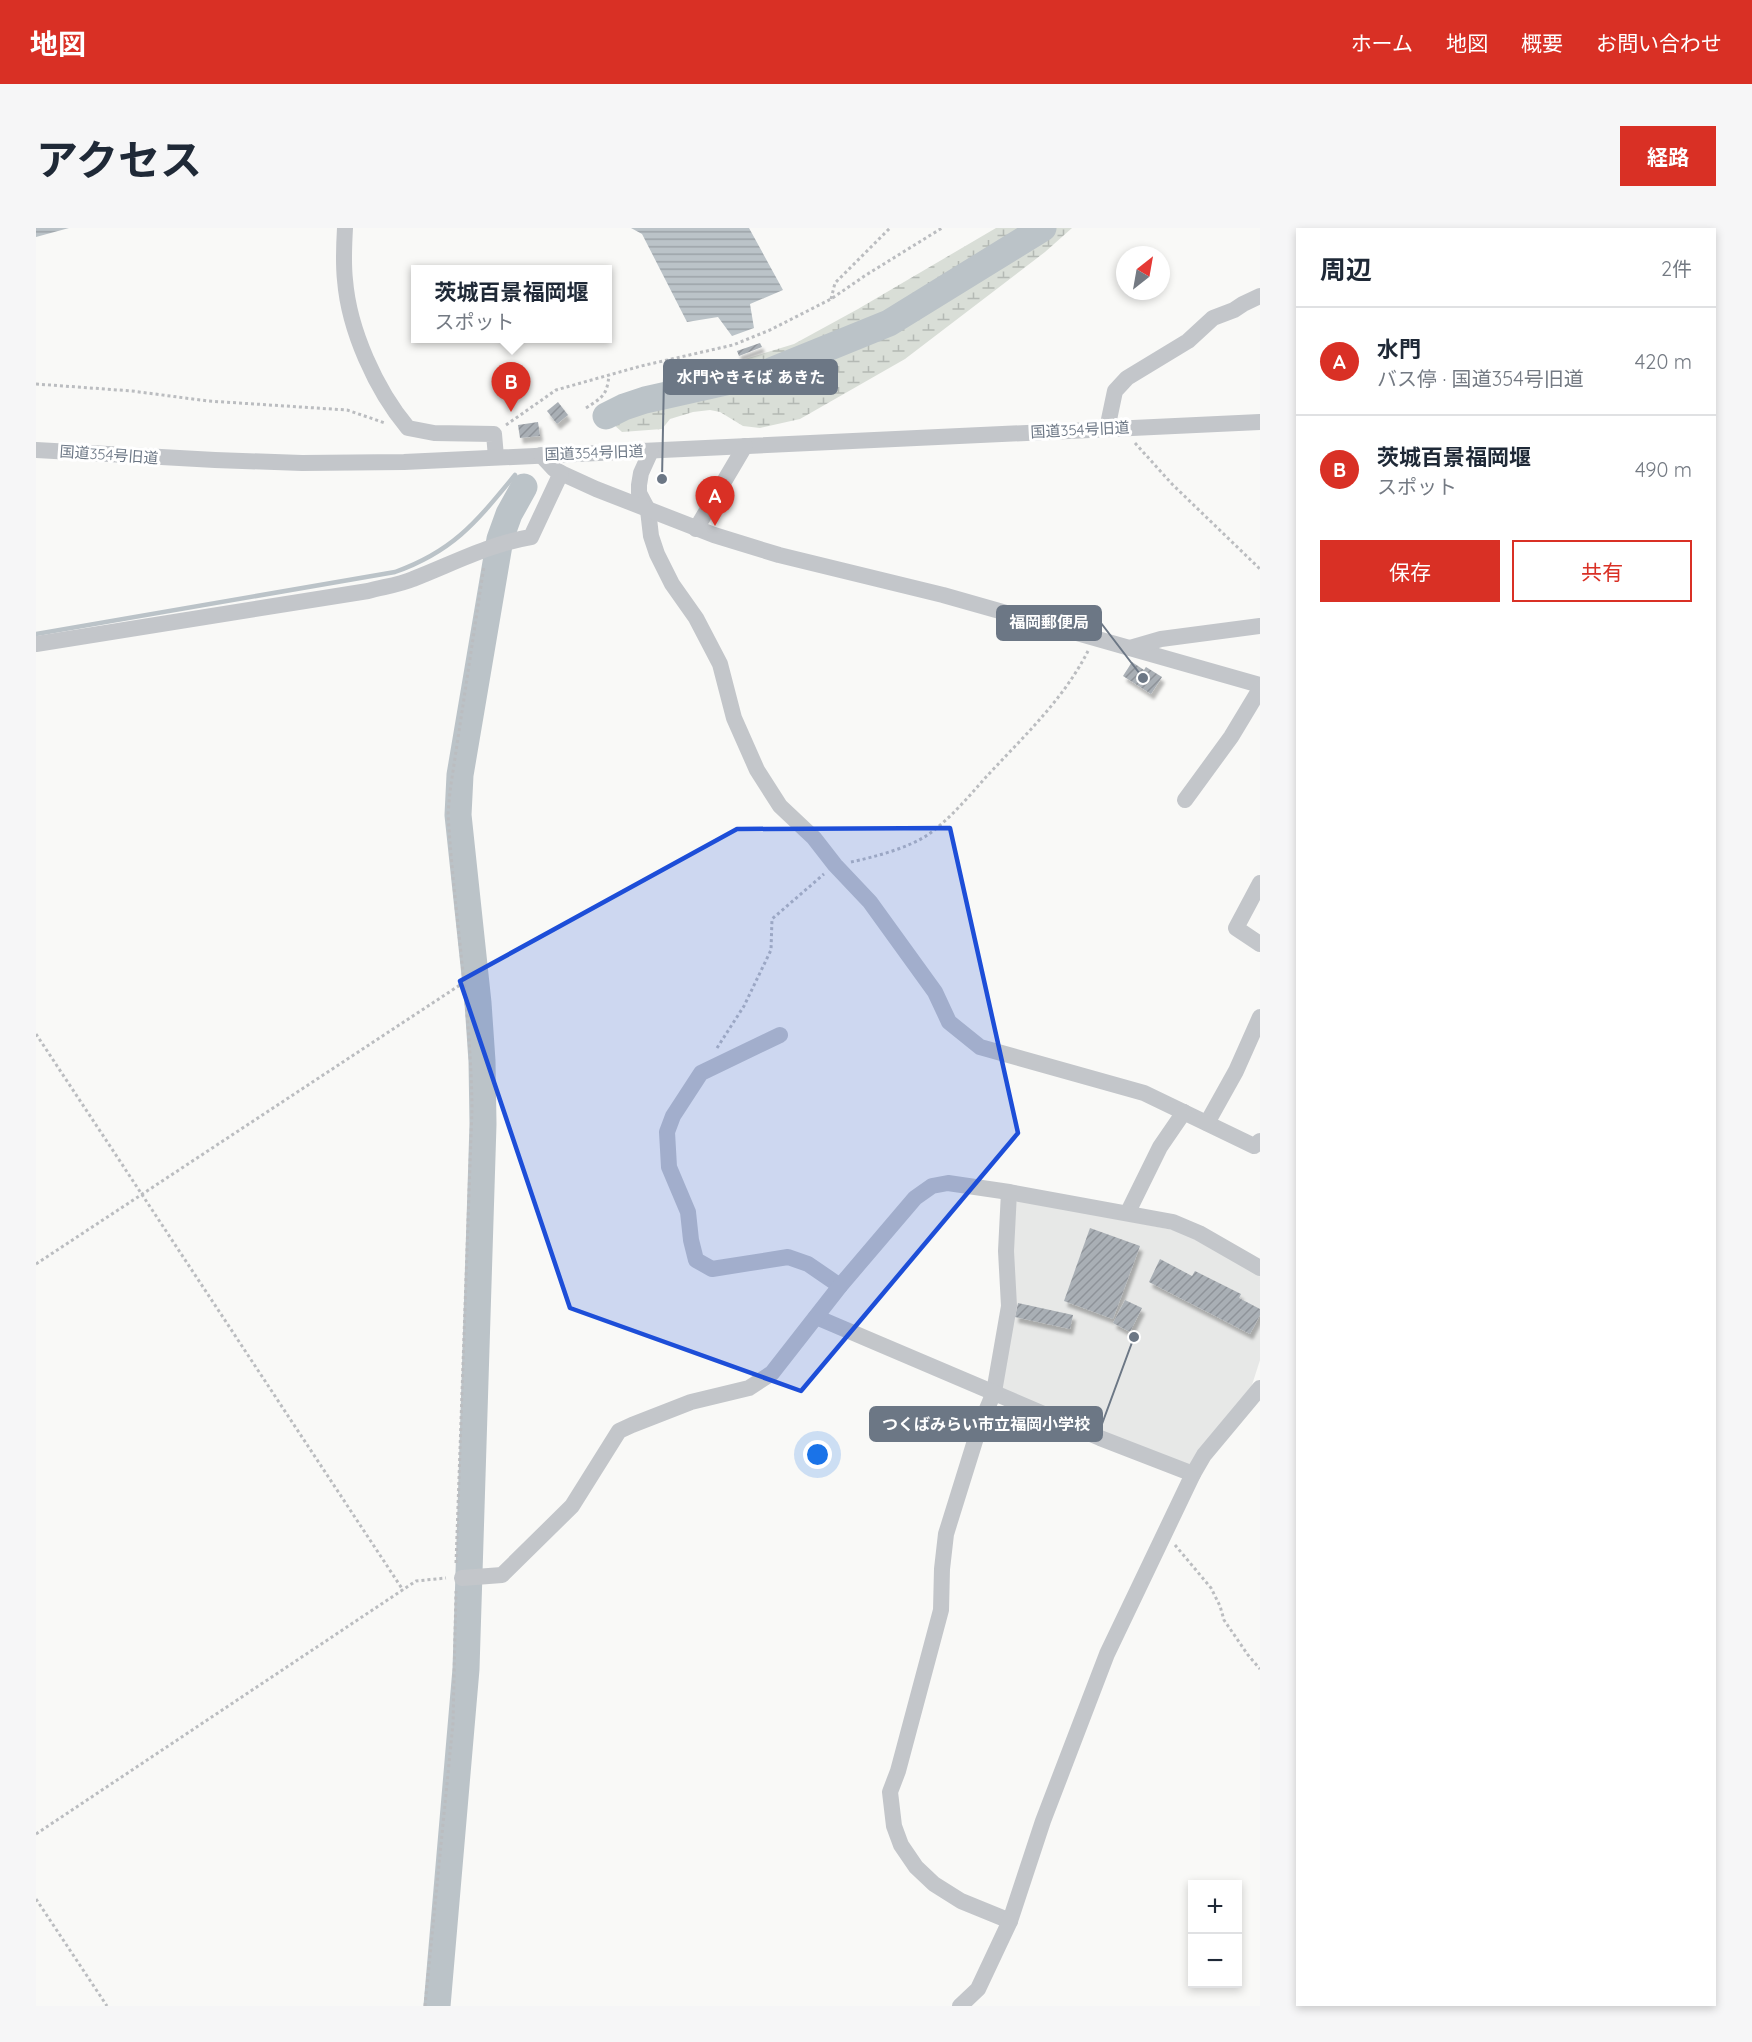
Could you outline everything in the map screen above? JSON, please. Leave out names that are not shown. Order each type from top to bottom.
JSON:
[{"type":"street","points":[[345,228],[345,281],[348,302],[359,341],[385,398],[408,428],[434,433],[494,434],[496,457]]},
{"type":"street","points":[[1114,429],[1114,391],[1127,378],[1188,341],[1213,318],[1260,296]]},
{"type":"street","name":"国道354号旧道","points":[[36,450],[291,462],[404,462],[1260,422]]},
{"type":"street","points":[[696,529],[745,446]]},
{"type":"street","points":[[651,451],[641,473],[639,484],[639,493],[648,510],[651,536],[672,584],[696,618],[720,664],[734,718],[757,770],[780,806],[813,838],[877,910],[935,992],[949,1022],[980,1047],[1144,1094],[1254,1146],[1260,1141]]},
{"type":"street","points":[[541,455],[554,470],[696,529],[779,555],[943,595],[1260,687],[1231,737],[1185,800]]},
{"type":"street","points":[[36,644],[368,591],[410,580],[489,548],[512,540],[531,537],[561,473]]},
{"type":"street","points":[[1130,648],[1161,639],[1260,626]]},
{"type":"street","points":[[1260,883],[1236,928],[1260,944]]},
{"type":"street","points":[[1207,1123],[1236,1071],[1260,1017]]},
{"type":"street","points":[[780,1035],[701,1073],[673,1116],[667,1138],[669,1167],[688,1212],[696,1260],[712,1269],[788,1257],[808,1264],[840,1286]]},
{"type":"street","points":[[1128,1212],[1160,1147],[1184,1112]]},
{"type":"street","points":[[465,1578],[502,1575],[572,1506],[619,1431],[691,1402],[749,1388],[772,1373],[840,1286],[915,1198],[932,1186],[948,1184],[1009,1192],[1173,1222],[1199,1233],[1260,1268]]},
{"type":"street","points":[[1009,1192],[1006,1251],[1009,1306],[994,1392],[979,1428],[946,1534],[941,1610],[898,1771],[890,1792],[894,1826],[901,1845],[916,1867],[934,1884],[961,1901],[1010,1921]]},
{"type":"street","points":[[816,1317],[1100,1438],[1193,1474]]},
{"type":"street","points":[[960,2006],[978,1989],[1010,1921],[1042,1821],[1107,1654],[1193,1474],[1204,1455],[1260,1388]]},
{"type":"path","points":[[831,299],[835,283],[890,228]]},
{"type":"path","points":[[494,434],[556,390],[733,345],[770,330],[831,299],[942,228]]},
{"type":"path","points":[[586,408],[607,391],[609,375]]},
{"type":"path","points":[[36,384],[132,391],[208,401],[347,410],[392,426],[408,428]]},
{"type":"path","points":[[1114,429],[1260,569]]},
{"type":"path","points":[[425,2006],[465,1578],[471,1051],[448,814],[489,548]]},
{"type":"path","points":[[701,1073],[744,1006],[760,975],[771,950],[772,919],[835,865],[870,858],[918,840],[960,807],[1024,739],[1056,700],[1094,639]]},
{"type":"path","points":[[36,1264],[463,983]]},
{"type":"path","points":[[36,1034],[404,1590]]},
{"type":"path","points":[[1165,1535],[1211,1588],[1233,1635],[1260,1669]]},
{"type":"path","points":[[36,1834],[416,1581],[465,1578]]},
{"type":"path","points":[[36,1899],[107,2006]]},
{"type":"highlighted area","points":[[950,828],[1018,1133],[801,1391],[570,1308],[460,981],[737,829]]},
{"type":"shaded area","points":[[36,228],[69,228],[36,237]]},
{"type":"shaded area","points":[[631,228],[749,228],[783,290],[750,304],[754,328],[732,336],[718,317],[687,322],[642,234]]},
{"type":"shaded area","points":[[1018,1199],[1193,1234],[1260,1274],[1260,1360],[1251,1388],[1192,1465],[1185,1467],[998,1389],[1014,1203]]},
{"type":"green space","points":[[996,228],[1072,228],[1045,252],[905,359],[800,419],[760,428],[743,426],[720,412],[710,410],[670,419],[662,429],[622,432],[601,409],[619,397],[693,378],[794,344]]},
{"type":"building","points":[[760,343],[762,347],[739,356],[737,351]]},
{"type":"building","points":[[558,402],[568,415],[557,424],[547,411]]},
{"type":"building","points":[[538,422],[540,436],[520,438],[518,425]]},
{"type":"building","points":[[1132,662],[1162,677],[1151,694],[1123,676]]},
{"type":"building","points":[[1090,1228],[1140,1246],[1113,1319],[1064,1301]]},
{"type":"building","points":[[1160,1259],[1192,1276],[1195,1271],[1241,1294],[1239,1298],[1260,1309],[1260,1315],[1250,1334],[1149,1282]]},
{"type":"building","points":[[1125,1300],[1142,1308],[1130,1332],[1113,1323]]},
{"type":"building","points":[[1018,1303],[1073,1315],[1070,1329],[1015,1317]]},
{"type":"waterway","points":[[606,416],[645,400],[766,373],[889,323],[1043,228]]},
{"type":"waterway","points":[[36,634],[395,572],[416,564],[463,533],[489,507],[515,475]]},
{"type":"waterway","points":[[437,2006],[466,1669],[483,1124],[478,1003],[458,815],[460,775],[500,539],[509,514],[524,487]]},
{"type":"place","name":"茨城百景福岡堰","points":[[511,412]]},
{"type":"place","name":"水門やきそば あきた","points":[[662,479]]},
{"type":"place","name":"水門","points":[[715,526]]},
{"type":"place","name":"福岡郵便局","points":[[1143,678]]},
{"type":"place","name":"つくばみらい市立福岡小学校","points":[[1134,1337]]}]
